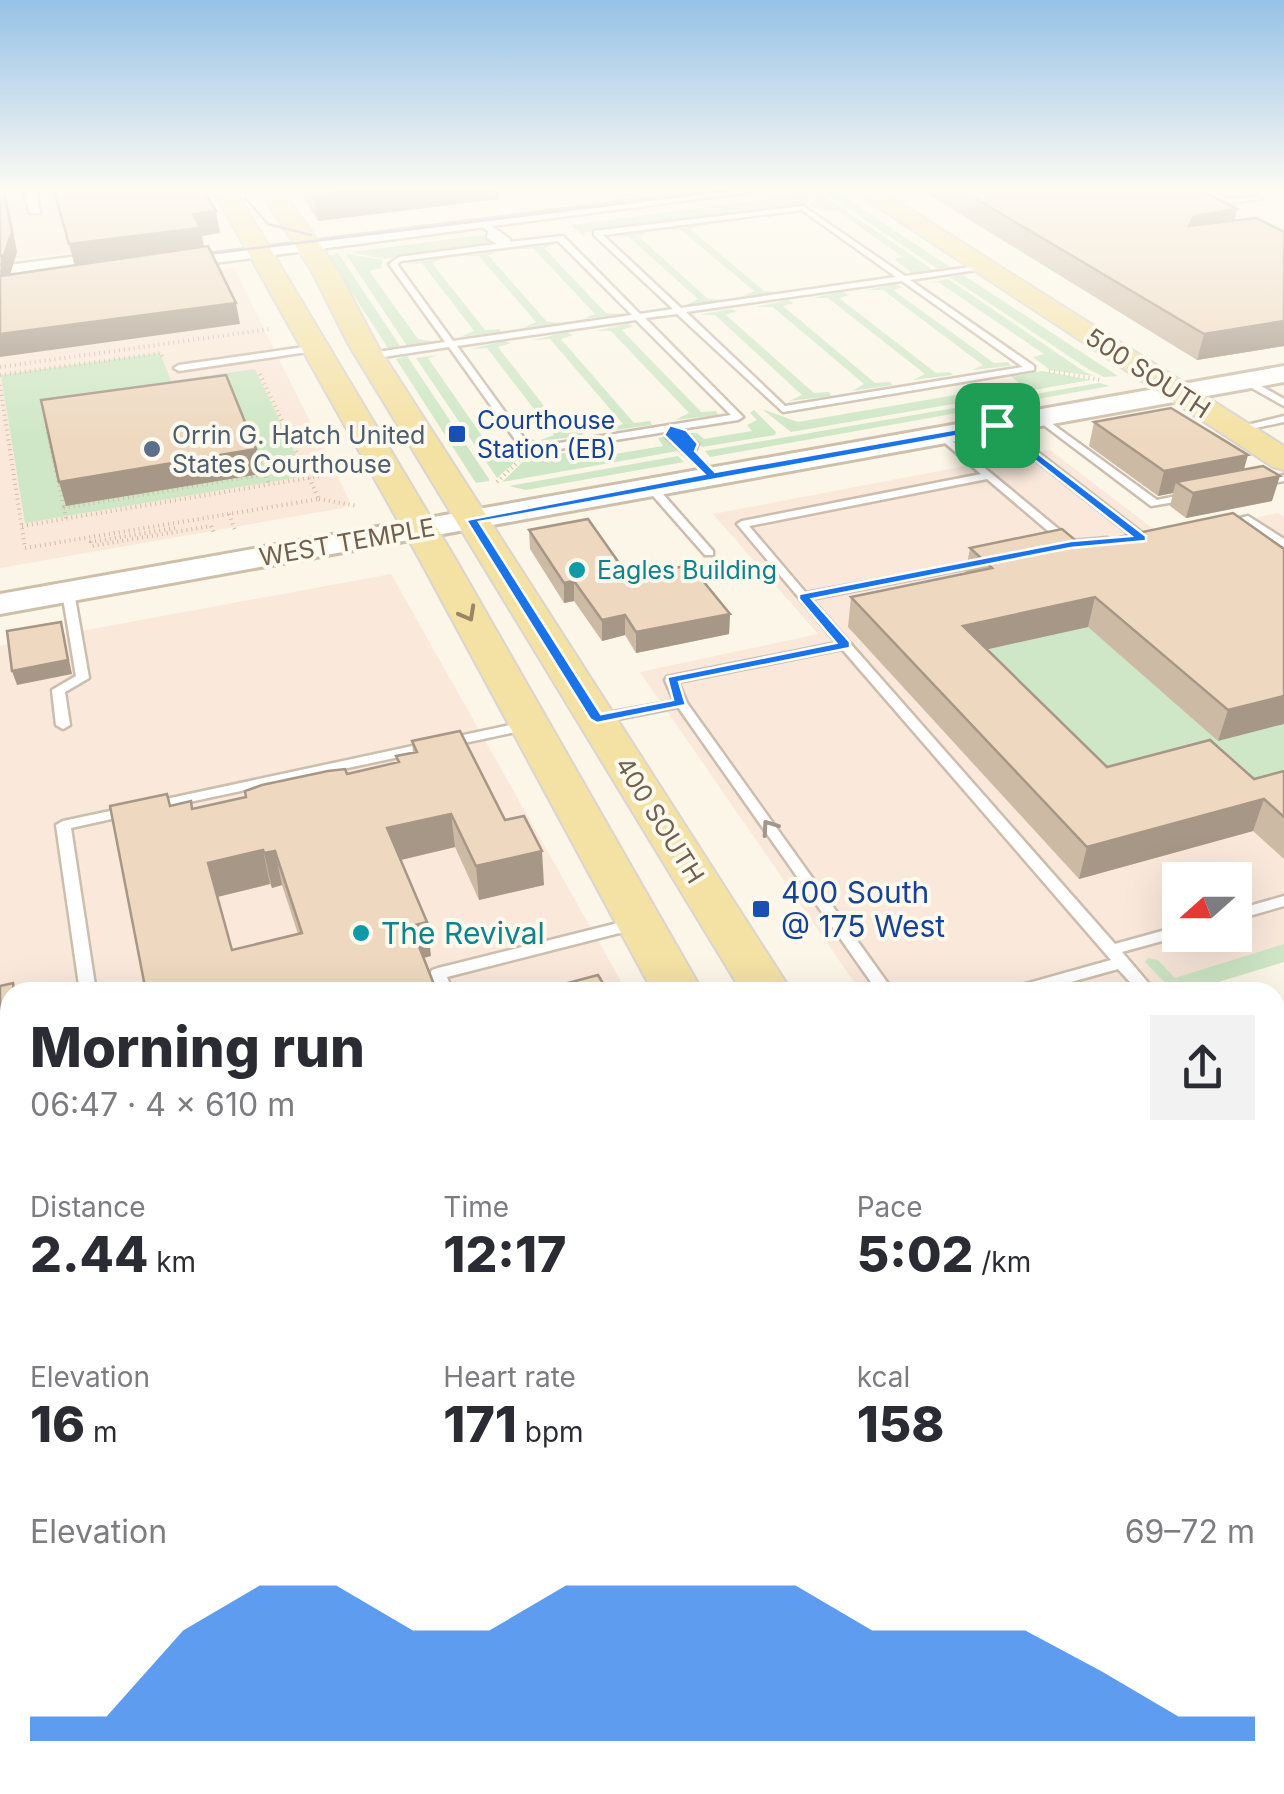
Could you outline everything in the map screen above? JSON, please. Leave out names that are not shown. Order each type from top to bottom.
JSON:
[{"type":"main road","points":[[271,272],[318,348],[672,982]]},
{"type":"main road","name":"400 SOUTH","points":[[322,272],[370,356],[762,982]]},
{"type":"main road","name":"500 SOUTH","points":[[990,272],[1284,460]]},
{"type":"main road","name":"WEST TEMPLE","points":[[0,604],[1284,374]]},
{"type":"street","points":[[0,285],[76,272]]},
{"type":"lane","points":[[401,272],[523,443],[534,447],[738,417],[593,272]]},
{"type":"lane","points":[[638,272],[783,409],[1031,368]]},
{"type":"lane","points":[[896,272],[1031,368]]},
{"type":"lane","points":[[370,356],[951,272]]},
{"type":"lane","points":[[179,368],[318,348]]},
{"type":"lane","points":[[1246,380],[1284,403]]},
{"type":"lane","points":[[1040,418],[1155,504],[1206,494]]},
{"type":"lane","points":[[1236,429],[1284,419]]},
{"type":"lane","points":[[997,425],[1142,538]]},
{"type":"lane","points":[[670,428],[693,444],[690,452],[712,476]]},
{"type":"lane","points":[[940,436],[1071,544]]},
{"type":"lane","points":[[989,476],[742,524],[1139,982]]},
{"type":"lane","points":[[1240,487],[1284,478]]},
{"type":"lane","points":[[652,487],[709,553]]},
{"type":"lane","points":[[1212,525],[1248,519],[1284,544]]},
{"type":"lane","points":[[1052,548],[1160,535]]},
{"type":"lane","points":[[804,597],[994,560]]},
{"type":"lane","points":[[63,725],[58,690],[83,678],[68,592]]},
{"type":"lane","points":[[845,645],[672,680],[681,702],[879,982]]},
{"type":"lane","points":[[597,719],[681,702]]},
{"type":"lane","points":[[87,982],[64,825],[529,725]]},
{"type":"lane","points":[[334,784],[339,766]]},
{"type":"lane","points":[[234,788],[259,800]]},
{"type":"lane","points":[[1252,910],[1284,901]]},
{"type":"lane","points":[[441,982],[438,974],[639,923]]},
{"type":"lane","points":[[1046,982],[1162,938]]},
{"type":"path","points":[[0,371],[271,331]]},
{"type":"path","points":[[0,371],[161,353],[166,367]]},
{"type":"path","points":[[1031,368],[1102,380]]},
{"type":"path","points":[[257,369],[319,499]]},
{"type":"path","points":[[0,385],[26,548],[319,499],[357,506]]},
{"type":"path","points":[[64,421],[46,424],[66,518]]},
{"type":"path","points":[[252,443],[269,484]]},
{"type":"path","points":[[22,526],[344,472]]},
{"type":"path","points":[[64,508],[266,474]]},
{"type":"path","points":[[229,514],[235,530]]},
{"type":"path","points":[[214,533],[211,526],[92,546],[91,542],[217,520],[216,516]]},
{"type":"shaded area","points":[[205,272],[236,272],[350,502],[343,508],[0,568],[0,298]]},
{"type":"shaded area","points":[[1050,450],[1164,537],[1278,513],[1284,517],[1284,952],[1186,982],[854,982],[640,672],[818,634],[713,514]]},
{"type":"shaded area","points":[[391,574],[621,982],[0,982],[0,646]]},
{"type":"green space","points":[[338,272],[350,272],[400,346],[388,348]]},
{"type":"green space","points":[[358,272],[370,272],[418,339],[432,341],[407,346]]},
{"type":"green space","points":[[429,272],[439,272],[485,330],[500,329],[460,337],[474,331]]},
{"type":"green space","points":[[493,272],[503,272],[547,322],[562,323],[523,328],[536,322]]},
{"type":"green space","points":[[555,272],[567,272],[606,313],[622,314],[583,319],[595,314]]},
{"type":"green space","points":[[668,272],[678,272],[708,299],[723,300],[686,305],[698,299]]},
{"type":"green space","points":[[731,272],[741,272],[764,291],[779,292],[743,296],[754,291]]},
{"type":"green space","points":[[963,275],[1118,376],[1104,377],[1088,369],[950,277]]},
{"type":"green space","points":[[948,279],[1094,376],[1050,370],[1033,357],[1044,354],[938,282],[929,283]]},
{"type":"green space","points":[[895,284],[903,287],[893,290],[994,363],[1008,362],[1011,366],[972,370],[983,365],[883,290],[867,290]]},
{"type":"green space","points":[[842,292],[849,295],[839,298],[936,373],[953,375],[913,380],[925,374],[828,298],[812,298]]},
{"type":"green space","points":[[787,300],[794,303],[783,306],[875,383],[893,385],[852,391],[864,384],[773,307],[756,307]]},
{"type":"green space","points":[[737,311],[726,315],[814,393],[829,392],[831,396],[789,401],[802,395],[715,315],[699,315]]},
{"type":"green space","points":[[634,326],[622,330],[701,412],[716,411],[718,415],[675,420],[689,413],[611,331],[595,331]]},
{"type":"green space","points":[[567,332],[573,335],[561,339],[634,423],[650,421],[652,425],[608,431],[623,424],[550,339],[533,340]]},
{"type":"green space","points":[[511,343],[498,347],[565,433],[582,432],[583,436],[538,441],[554,435],[487,348],[470,349]]},
{"type":"green space","points":[[160,353],[171,381],[255,369],[306,476],[25,523],[1,375]]},
{"type":"green space","points":[[439,355],[428,358],[489,446],[506,444],[524,454],[497,478],[416,358]]},
{"type":"green space","points":[[407,356],[489,481],[476,483],[396,359]]},
{"type":"green space","points":[[1042,371],[1091,380],[791,432],[762,409],[798,422],[1020,384],[1011,376]]},
{"type":"green space","points":[[1099,383],[1110,386],[710,457],[705,451]]},
{"type":"green space","points":[[754,410],[775,435],[702,447],[689,433],[704,439],[752,431],[747,425],[757,420],[750,413]]},
{"type":"green space","points":[[663,437],[678,451],[502,482],[530,455],[566,453],[573,461],[663,446],[658,438]]},
{"type":"green space","points":[[678,456],[684,462],[526,490],[509,486]]},
{"type":"green space","points":[[1088,627],[1284,724],[1284,799],[1099,798],[958,656]]},
{"type":"green space","points":[[1284,944],[1284,962],[1218,982],[1164,982],[1145,962],[1148,958],[1158,960],[1175,978]]},
{"type":"building","points":[[30,272],[221,272],[236,303],[0,334],[0,276]]},
{"type":"building","points":[[1099,272],[1284,272],[1284,321],[1204,334]]},
{"type":"building","name":"Orrin G. Hatch United States Courthouse","points":[[226,375],[256,449],[59,482],[41,400]]},
{"type":"building","points":[[1171,408],[1248,455],[1164,471],[1094,422]]},
{"type":"building","points":[[1263,466],[1280,476],[1193,493],[1176,482]]},
{"type":"building","points":[[1233,513],[1284,549],[1284,696],[1228,710],[1095,597],[963,626],[1107,767],[1210,740],[1254,779],[1284,771],[1284,817],[1264,799],[1087,847],[851,597],[992,568],[970,548],[1062,529],[1081,545]]},
{"type":"building","points":[[588,519],[629,577],[690,565],[730,614],[636,632],[625,615],[602,620],[574,581],[564,583],[529,530]]},
{"type":"building","points":[[61,622],[68,660],[12,671],[7,631]]},
{"type":"building","points":[[460,731],[505,820],[524,816],[542,851],[476,866],[451,814],[387,828],[427,922],[411,926],[433,982],[144,982],[110,806],[167,794],[170,806],[191,801],[192,809],[246,797],[245,791],[262,785],[328,771],[345,769],[347,774],[399,762],[396,756],[417,752],[412,741]],"holes":[[[263,850],[275,851],[302,933],[232,950],[208,863]]]},
{"type":"building","points":[[598,975],[602,982],[572,982]]},
{"type":"place","name":"Courthouse Station (EB)","points":[[457,434]]},
{"type":"place","name":"Orrin G. Hatch United States Courthouse","points":[[152,449]]},
{"type":"place","name":"Eagles Building","points":[[577,570]]},
{"type":"place","name":"400 South @ 175 West","points":[[761,909]]},
{"type":"place","name":"The Revival","points":[[361,933]]},
{"type":"route","points":[[997,425],[712,476],[669,435],[670,428],[693,444],[690,452],[712,476],[472,520],[597,719],[681,702],[672,680],[845,645],[804,597],[1071,544],[1142,538],[997,425]]}]
